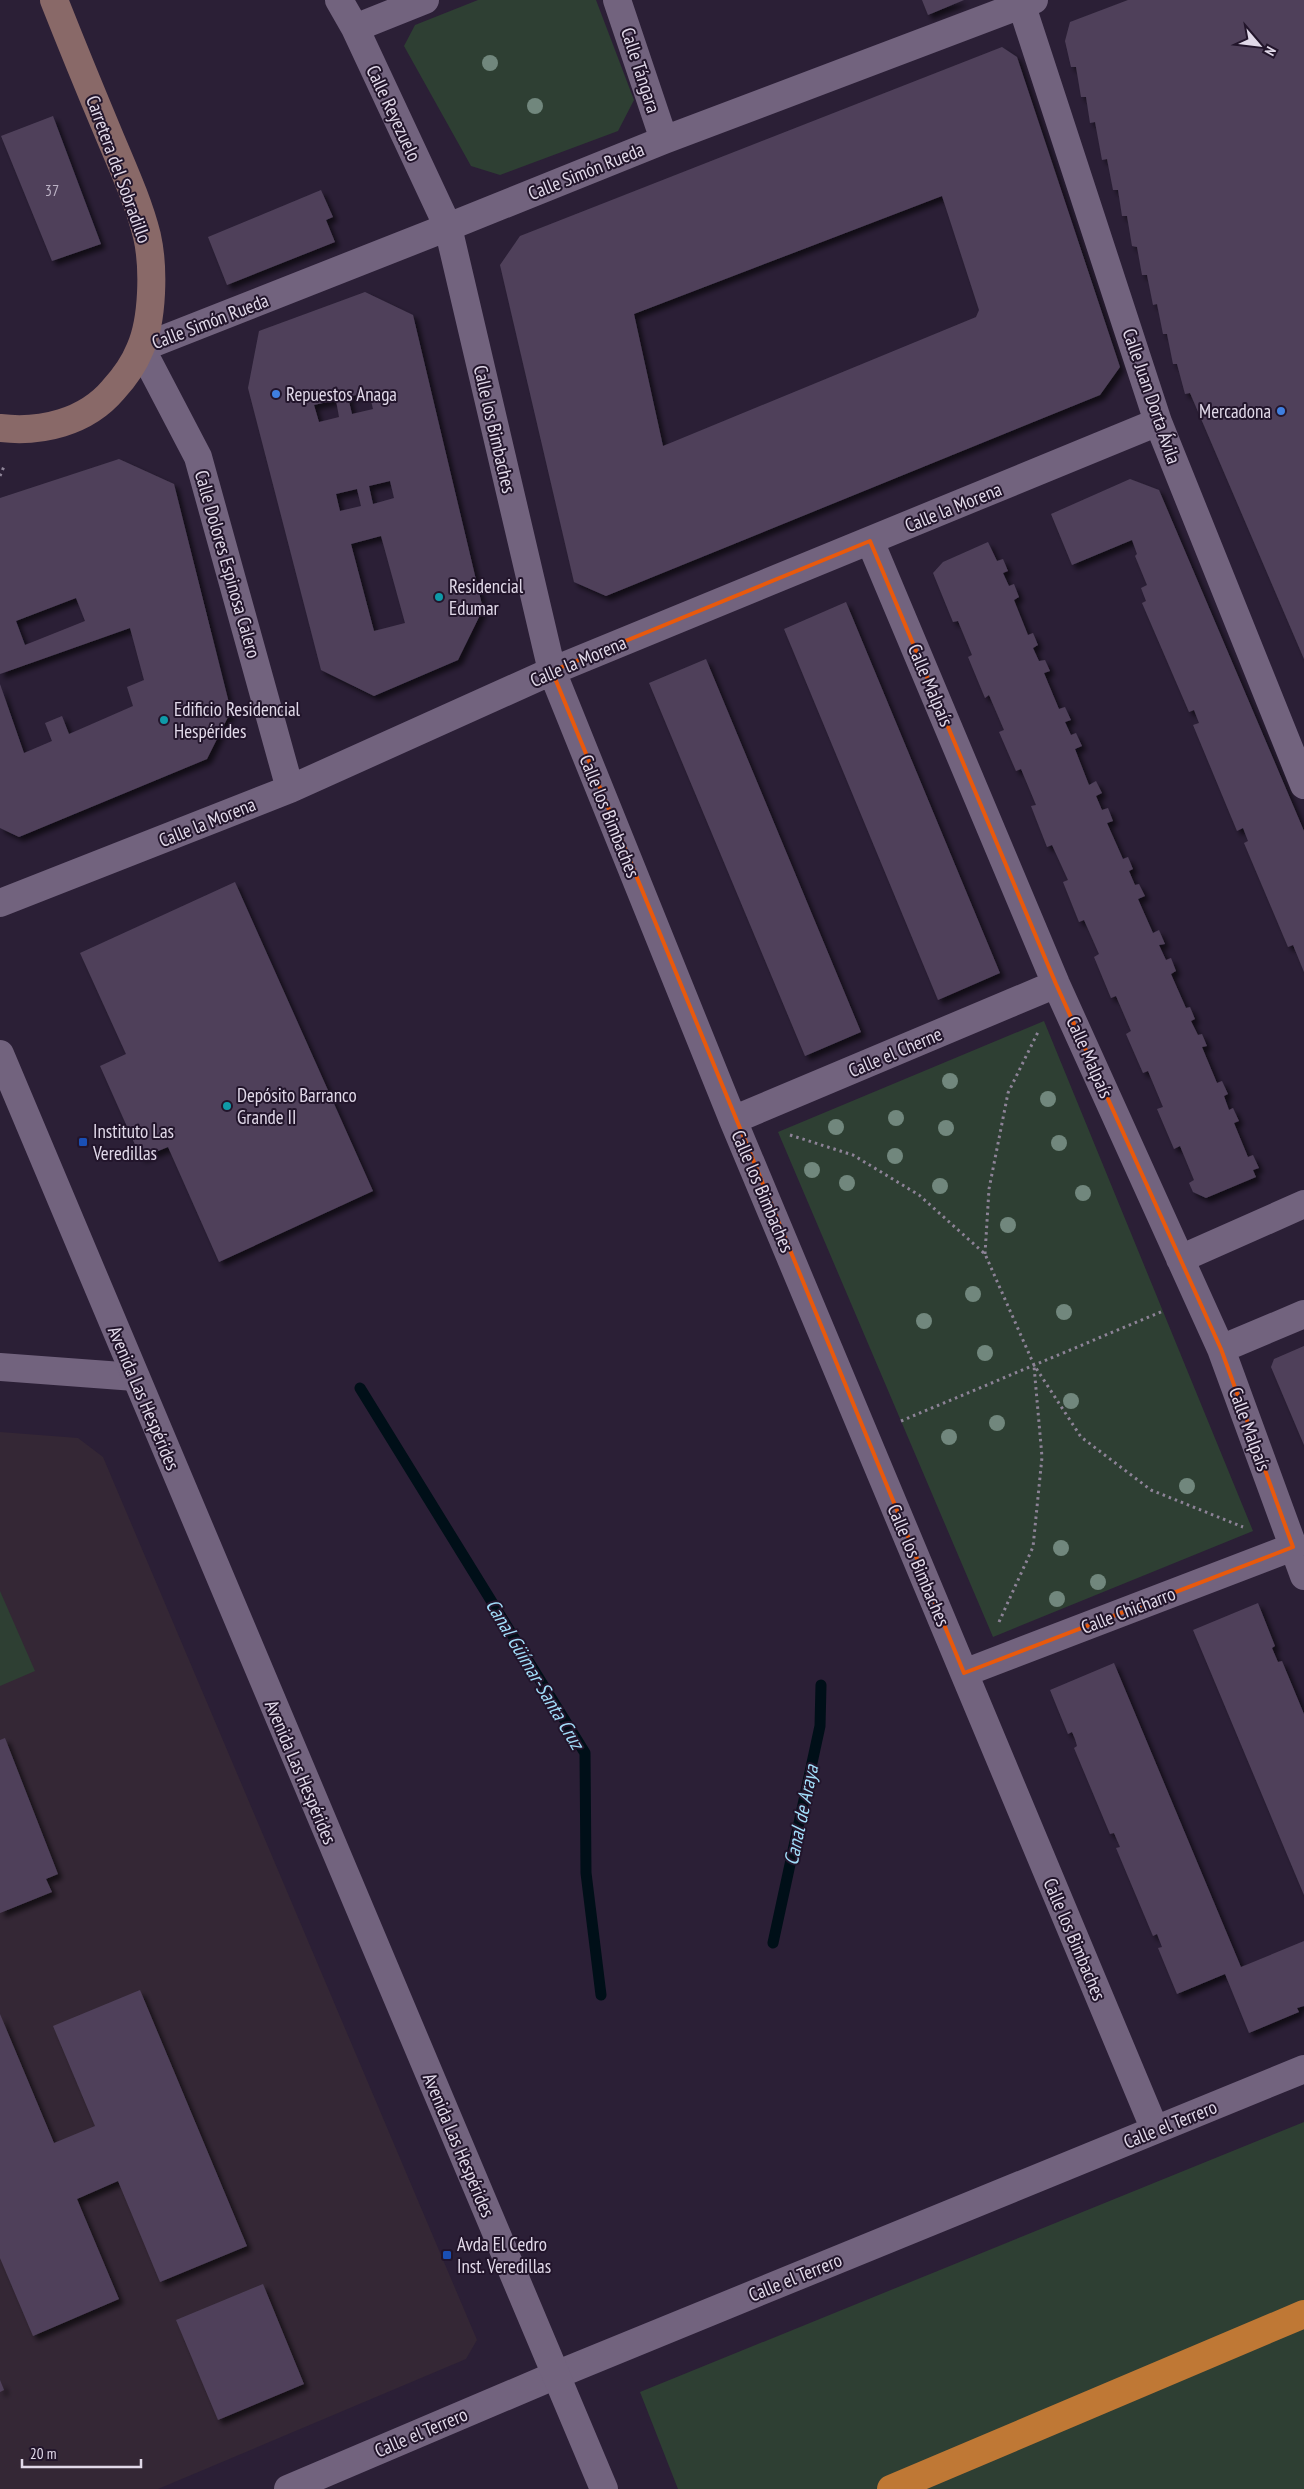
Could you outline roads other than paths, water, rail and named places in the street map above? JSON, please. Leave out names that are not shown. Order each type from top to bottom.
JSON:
[{"type":"highway","points":[[891,2489],[1304,2314]]},
{"type":"main road","name":"Carretera del Sobradillo","points":[[0,428],[17,430],[45,428],[73,420],[105,400],[125,376],[141,348],[148,316],[151,275],[147,237],[127,180],[54,0]]},
{"type":"street","name":"Calle Reyezuelo","points":[[339,0],[355,28],[448,227]]},
{"type":"street","points":[[355,28],[425,0]]},
{"type":"street","name":"Calle Tángara","points":[[618,0],[664,140]]},
{"type":"street","name":"Calle Simón Rueda","points":[[141,348],[664,140],[1026,1]]},
{"type":"street","name":"Calle Juan Dorta Ávila","points":[[1026,1],[1158,422],[1304,785]]},
{"type":"street","name":"Calle los Bimbaches","points":[[448,227],[552,671],[734,1120],[1155,2130]]},
{"type":"street","name":"Calle Dolores Espinosa Calero","points":[[141,348],[198,456],[290,789]]},
{"type":"street","name":"Calle la Morena","points":[[0,903],[290,789],[552,671],[1158,422]]},
{"type":"street","name":"Calle Malpaís","points":[[870,541],[1056,984],[1221,1348],[1304,1576]]},
{"type":"street","name":"Calle el Cherne","points":[[734,1120],[1056,984]]},
{"type":"street","name":"Avenida Las Hespérides","points":[[0,1054],[604,2489]]},
{"type":"street","points":[[1180,1258],[1304,1204]]},
{"type":"street","points":[[1221,1348],[1304,1314]]},
{"type":"street","points":[[0,1367],[135,1377]]},
{"type":"street","name":"Calle Chicharro","points":[[964,1673],[1292,1547]]},
{"type":"street","name":"Calle el Terrero","points":[[288,2489],[556,2375],[1304,2069]]},
{"type":"waterway","name":"Canal Güímar-Santa Cruz","points":[[360,1388],[585,1753],[586,1873],[601,1995]]},
{"type":"waterway","name":"Canal de Araya","points":[[773,1943],[820,1726],[821,1685]]},
{"type":"place","name":"Repuestos Anaga","points":[[276,394]]},
{"type":"place","name":"Mercadona","points":[[1281,411]]},
{"type":"place","name":"Residencial Edumar","points":[[439,597]]},
{"type":"place","name":"Edificio Residencial Hespérides","points":[[164,720]]},
{"type":"place","name":"Depósito Barranco Grande II","points":[[227,1106]]},
{"type":"place","name":"Instituto Las Veredillas","points":[[83,1142]]},
{"type":"place","name":"Avda El Cedro Inst. Veredillas","points":[[447,2255]]}]
